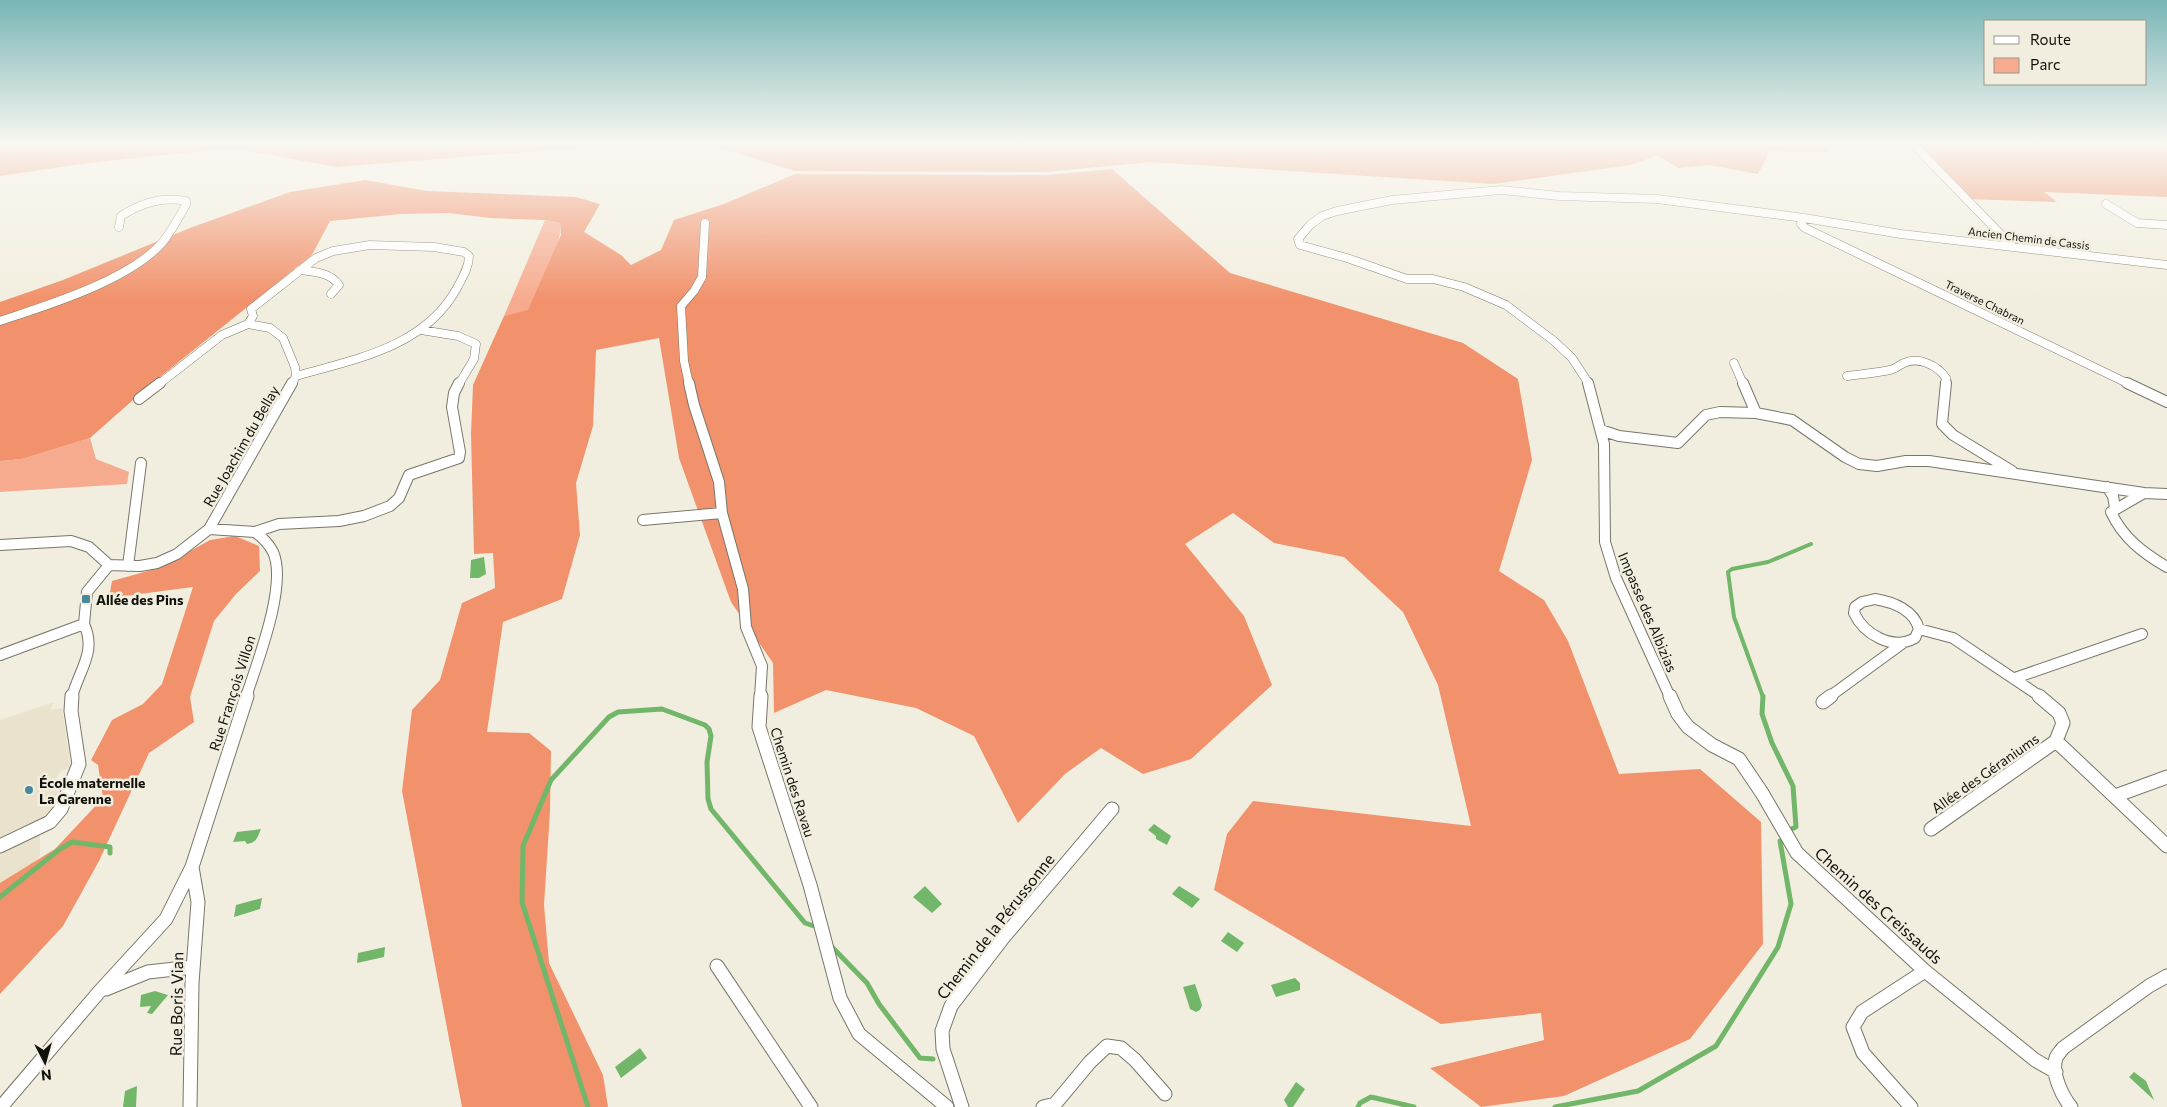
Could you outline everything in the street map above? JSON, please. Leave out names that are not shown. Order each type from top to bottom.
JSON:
[{"type":"street","name":"Impasse des Albizias","points":[[1439,196],[1392,200],[1337,211],[1322,216],[1310,225],[1298,239],[1300,245],[1306,248],[1333,253],[1407,279],[1434,279],[1464,287],[1515,310],[1572,358],[1590,386],[1604,444],[1605,542],[1616,578],[1678,714]]},
{"type":"street","name":"Ancien Chemin de Cassis","points":[[1556,196],[1657,199],[1804,218],[1901,234],[2167,265]]},
{"type":"street","points":[[1963,196],[2013,247]]},
{"type":"street","points":[[0,320],[28,312],[99,283],[139,262],[161,244],[186,205],[186,200],[177,198],[157,200],[134,207],[121,216],[119,227]]},
{"type":"street","points":[[2106,204],[2137,223],[2167,225]]},
{"type":"street","name":"Traverse Chabran","points":[[1804,218],[1800,224],[1805,228],[2167,402]]},
{"type":"street","name":"Chemin des Ravau","points":[[705,223],[702,277],[694,291],[681,306],[684,352],[694,405],[719,482],[722,513],[742,589],[746,627],[762,666],[759,727],[810,885],[840,998],[859,1034],[940,1105]]},
{"type":"street","name":"Rue Joachim du Bellay","points":[[209,529],[296,376],[296,365],[286,340],[278,330],[266,326],[248,324],[253,316],[251,309],[316,258],[332,250],[370,245],[434,247],[464,252],[469,256],[469,264],[445,306],[421,330],[381,350],[296,376]]},
{"type":"street","points":[[300,270],[321,273],[338,282],[339,285],[331,294]]},
{"type":"street","points":[[139,399],[222,335],[248,324]]},
{"type":"street","points":[[0,545],[71,541],[89,547],[109,565],[128,566],[157,563],[177,554],[209,529],[256,532],[279,524],[339,521],[364,516],[390,506],[399,498],[409,475],[459,458],[460,452],[452,402],[457,388],[477,353],[476,344],[458,336],[421,330]]},
{"type":"street","points":[[1847,376],[1896,369],[1912,360],[1931,365],[1943,372],[1946,378],[1942,424],[1952,435],[2015,473]]},
{"type":"street","points":[[1734,362],[1756,413]]},
{"type":"street","points":[[1601,430],[1619,436],[1678,443],[1706,415],[1720,412],[1756,413],[1792,420],[1845,457],[1859,464],[1877,466],[1906,461],[1929,461],[2144,493],[2167,494]]},
{"type":"street","points":[[128,566],[141,463]]},
{"type":"street","points":[[2107,487],[2113,496],[2115,508]]},
{"type":"street","points":[[2144,493],[2111,512],[2114,521],[2143,554],[2167,567]]},
{"type":"street","points":[[643,520],[722,513]]},
{"type":"street","name":"Rue François Villon","points":[[1,1107],[99,992],[166,919],[192,867],[268,630],[278,573],[273,552],[264,539],[256,532]]},
{"type":"street","points":[[0,846],[50,822],[61,809],[79,764],[71,711],[72,696],[89,651],[90,637],[84,624],[88,592],[109,565]]},
{"type":"street","points":[[1875,599],[1899,606],[1912,617],[1919,629],[1918,636],[1913,641],[1903,643],[1892,642],[1868,632],[1859,625],[1854,616],[1854,609],[1858,603],[1875,599]]},
{"type":"street","points":[[0,655],[84,624]]},
{"type":"street","points":[[1919,629],[1953,638],[2015,678],[2059,713],[2063,723],[2056,741],[2167,846]]},
{"type":"street","points":[[2015,678],[2142,634]]},
{"type":"street","points":[[1823,702],[1903,643]]},
{"type":"street","name":"Chemin des Creissauds","points":[[1678,714],[1688,728],[1712,745],[1739,759],[1762,793],[1797,853],[1925,971],[2035,1060],[2056,1072]]},
{"type":"street","name":"Allée des Géraniums","points":[[1931,829],[2056,741]]},
{"type":"street","points":[[2115,796],[2167,776]]},
{"type":"street","name":"Chemin de la Pérussonne","points":[[962,1107],[943,1049],[942,1032],[951,1006],[1003,938],[1112,809]]},
{"type":"street","name":"Rue François Villon","points":[[192,867],[198,902]]},
{"type":"street","name":"Rue Boris Vian","points":[[190,1107],[193,967],[198,902]]},
{"type":"street","points":[[717,966],[811,1107]]},
{"type":"street","points":[[99,992],[143,972],[166,967],[193,967]]},
{"type":"street","points":[[1911,1107],[1863,1053],[1853,1027],[1862,1012],[1925,971]]},
{"type":"street","points":[[2071,1107],[2063,1097],[2056,1072],[2056,1058],[2063,1048],[2149,986],[2167,976]]},
{"type":"street","points":[[1043,1107],[1056,1104],[1090,1062],[1107,1046],[1122,1048],[1165,1094]]},
{"type":"shaded area","points":[[280,196],[576,197],[600,204],[584,232],[621,255],[631,265],[661,250],[674,220],[744,196],[1142,196],[1230,273],[1463,343],[1518,379],[1532,460],[1499,571],[1544,600],[1568,641],[1619,774],[1700,769],[1761,822],[1763,944],[1690,1039],[1564,1096],[1481,1107],[1430,1068],[1544,1040],[1541,1013],[1441,1024],[1214,890],[1227,834],[1253,801],[1471,826],[1438,685],[1403,612],[1344,557],[1274,543],[1233,513],[1185,544],[1244,616],[1272,685],[1191,759],[1143,774],[1101,748],[1065,774],[1018,823],[974,736],[916,708],[826,690],[774,713],[773,663],[731,602],[679,458],[659,338],[596,350],[593,426],[576,483],[580,535],[562,599],[503,622],[487,732],[529,733],[551,751],[550,811],[544,905],[549,963],[603,1075],[608,1107],[462,1107],[402,791],[412,710],[440,680],[462,603],[495,588],[493,553],[474,554],[471,434],[473,385],[504,316],[528,310],[561,235],[560,223],[545,220],[490,218],[449,213],[401,214],[330,221],[312,255],[150,385],[90,438],[22,459],[0,461],[0,302],[63,280],[190,228]]},
{"type":"shaded area","points":[[1962,196],[2049,196],[2057,202],[1965,199]]},
{"type":"shaded area","points":[[2134,196],[2167,196],[2167,197]]},
{"type":"shaded area","points":[[235,536],[259,546],[260,571],[236,594],[214,621],[190,697],[194,722],[149,753],[99,861],[63,926],[0,994],[0,883],[55,849],[103,798],[98,765],[91,760],[112,720],[143,704],[162,684],[193,587],[109,598],[112,581],[162,567],[210,540]]},
{"type":"shaded area","points":[[484,557],[486,574],[479,578],[470,578],[471,560]]},
{"type":"shaded area","name":"École maternelle La Garenne","points":[[54,702],[50,710],[62,708],[71,767],[60,772],[54,781],[58,781],[59,801],[40,831],[40,856],[15,884],[0,893],[0,720]]},
{"type":"shaded area","points":[[1154,824],[1171,836],[1167,845],[1156,839],[1156,836],[1148,830]]},
{"type":"shaded area","points":[[261,829],[257,839],[253,842],[247,844],[245,841],[233,842],[237,832]]},
{"type":"shaded area","points":[[925,886],[942,904],[932,913],[913,897]]},
{"type":"shaded area","points":[[1179,886],[1200,899],[1192,908],[1172,894]]},
{"type":"shaded area","points":[[262,898],[260,909],[234,917],[236,905]]},
{"type":"shaded area","points":[[1228,932],[1244,943],[1237,952],[1221,941]]},
{"type":"shaded area","points":[[385,947],[384,957],[357,963],[358,953]]},
{"type":"shaded area","points":[[1295,978],[1300,983],[1300,990],[1276,997],[1271,985]]},
{"type":"shaded area","points":[[1195,984],[1202,1005],[1200,1010],[1196,1012],[1190,1009],[1183,987]]},
{"type":"shaded area","points":[[155,991],[168,995],[152,1014],[147,1013],[151,1006],[140,1007],[141,995]]},
{"type":"shaded area","points":[[640,1048],[647,1058],[621,1078],[615,1067]]},
{"type":"shaded area","points":[[2134,1072],[2146,1081],[2154,1100],[2129,1077]]},
{"type":"shaded area","points":[[1296,1082],[1305,1089],[1293,1107],[1288,1107],[1284,1100]]},
{"type":"shaded area","points":[[137,1086],[136,1107],[123,1107],[125,1091]]},
{"type":"green space","points":[[545,220],[560,223],[558,245],[549,268],[528,311],[504,316]]},
{"type":"green space","points":[[90,438],[96,459],[129,472],[127,484],[0,492],[0,461],[22,459]]},
{"type":"waterway","points":[[1763,697],[1734,617],[1728,572],[1732,569],[1768,562],[1811,544]]},
{"type":"waterway","points":[[1763,697],[1762,714],[1772,743],[1793,786],[1796,827],[1789,830]]},
{"type":"waterway","points":[[588,1107],[522,902],[523,846],[551,780],[609,717],[618,712],[662,709],[705,725],[709,729],[711,736],[707,762],[708,799],[711,809],[805,923],[814,926]]},
{"type":"waterway","points":[[1555,1107],[1638,1091],[1716,1046],[1778,947],[1791,904],[1780,841],[1787,842]]},
{"type":"waterway","points":[[0,897],[60,849],[72,842],[110,847],[110,853]]},
{"type":"waterway","points":[[832,947],[867,983],[879,1004],[920,1058],[933,1059]]},
{"type":"waterway","points":[[1358,1107],[1360,1103],[1371,1097],[1414,1107]]},
{"type":"place","name":"Allée des Pins","points":[[86,599]]},
{"type":"place","name":"École maternelle La Garenne","points":[[29,790]]}]
